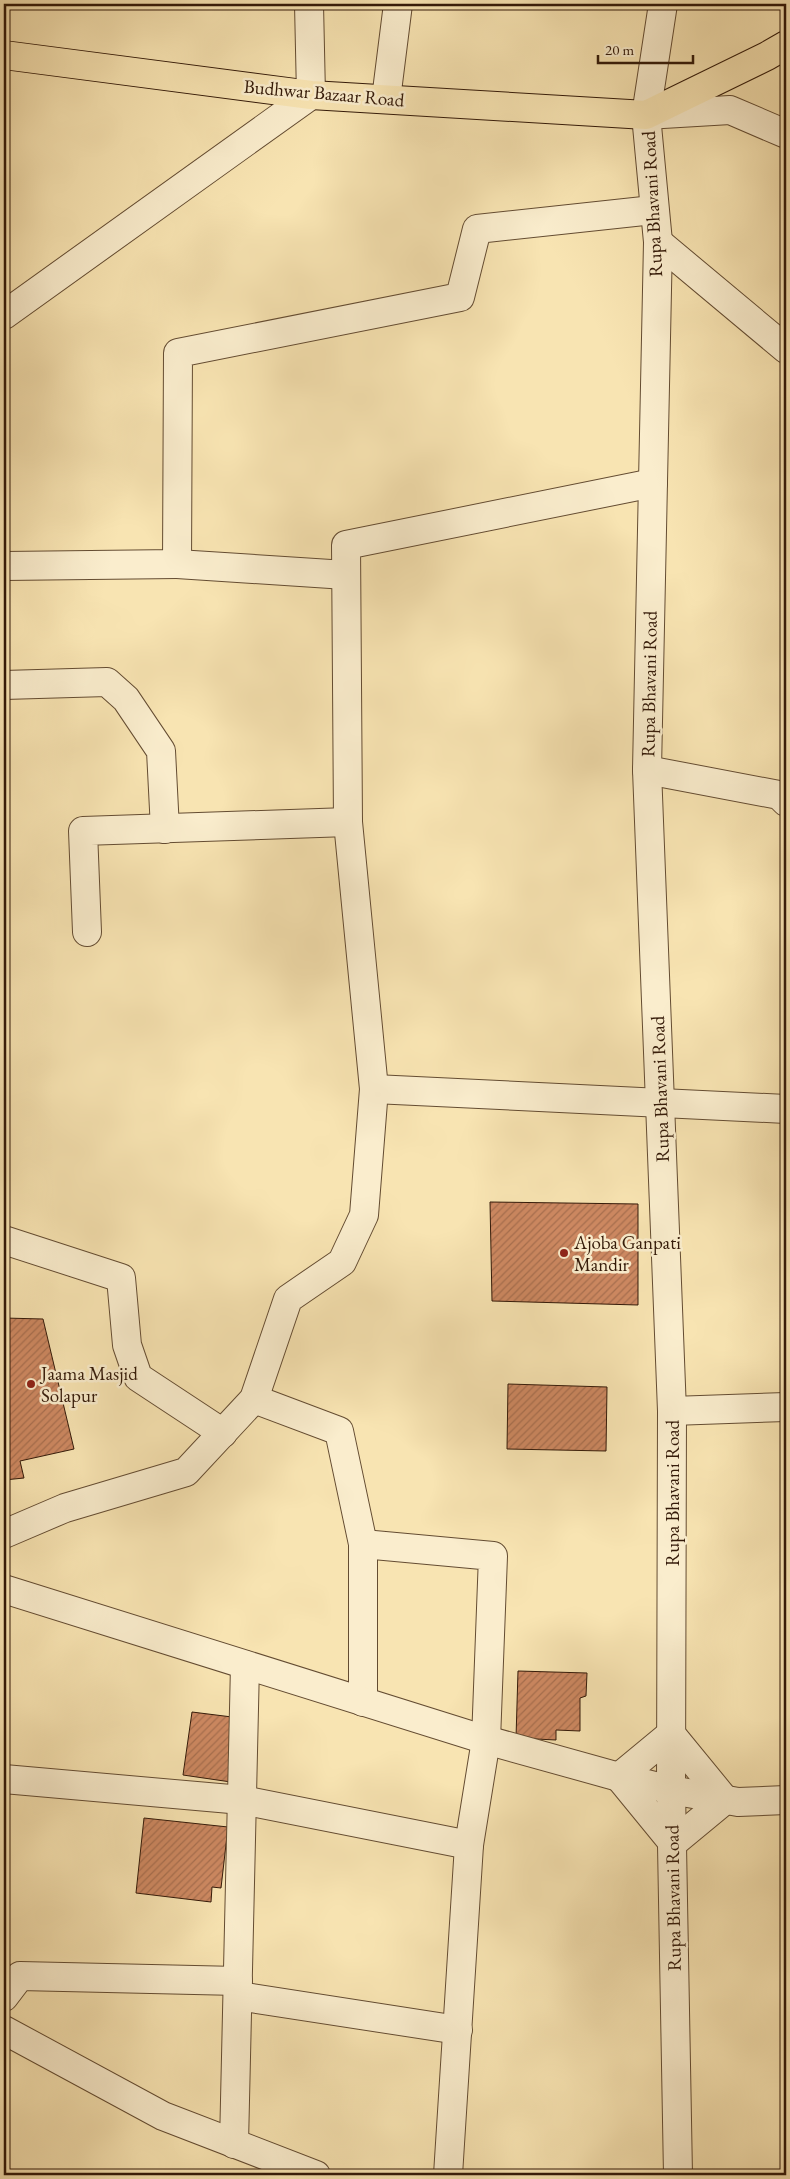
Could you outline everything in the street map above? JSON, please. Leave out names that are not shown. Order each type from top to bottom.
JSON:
[{"type":"highway","points":[[646,115],[786,45]]},
{"type":"highway","name":"Budhwar Bazaar Road","points":[[4,55],[311,95],[646,115]]},
{"type":"street","points":[[4,314],[311,95],[309,4]]},
{"type":"street","points":[[386,99],[398,4]]},
{"type":"street","name":"Rupa Bhavani Road","points":[[663,4],[646,115],[653,210],[658,242],[647,770],[672,1411],[671,1790],[678,2175]]},
{"type":"street","points":[[646,115],[730,110],[786,134]]},
{"type":"street","points":[[177,564],[178,353],[460,297],[477,229],[653,210]]},
{"type":"street","points":[[658,242],[786,349]]},
{"type":"street","points":[[4,1534],[65,1508],[186,1472],[254,1399],[288,1299],[342,1262],[364,1215],[374,1089],[348,822],[346,545],[653,483]]},
{"type":"street","points":[[4,566],[177,564],[346,575]]},
{"type":"street","points":[[4,685],[107,682],[126,699],[161,751],[165,829]]},
{"type":"street","points":[[647,770],[779,795],[786,802]]},
{"type":"street","points":[[87,932],[83,832],[348,822]]},
{"type":"street","points":[[374,1089],[786,1109]]},
{"type":"street","points":[[4,1240],[121,1278],[127,1345],[138,1377],[223,1433]]},
{"type":"street","points":[[254,1399],[339,1431],[363,1544],[363,1702]]},
{"type":"street","points":[[672,1411],[786,1406]]},
{"type":"street","points":[[363,1544],[493,1556],[486,1740],[469,1845],[448,2175]]},
{"type":"street","points":[[4,1589],[486,1740],[619,1777],[671,1790],[738,1802],[786,1800]]},
{"type":"street","points":[[234,2144],[245,1665]]},
{"type":"street","points":[[619,1777],[671,1734],[725,1800]]},
{"type":"street","points":[[619,1777],[673,1842],[725,1800]]},
{"type":"street","points":[[4,1779],[242,1800],[469,1845]]},
{"type":"street","points":[[4,1998],[20,1976],[238,1988],[458,2030]]},
{"type":"street","points":[[4,2030],[163,2116],[300,2172]]},
{"type":"building","name":"Ajoba Ganpati Mandir","points":[[490,1202],[638,1204],[638,1305],[492,1301]]},
{"type":"building","name":"Jaama Masjid Solapur","points":[[4,1318],[43,1319],[74,1449],[20,1461],[24,1478],[4,1480]]},
{"type":"building","points":[[508,1384],[607,1387],[606,1451],[507,1449]]},
{"type":"building","points":[[518,1671],[587,1673],[586,1696],[580,1698],[580,1731],[556,1730],[556,1740],[516,1738]]},
{"type":"building","points":[[192,1712],[240,1718],[231,1782],[183,1775]]},
{"type":"building","points":[[144,1818],[228,1827],[221,1888],[212,1887],[211,1902],[136,1893]]},
{"type":"place","name":"Ajoba Ganpati Mandir","points":[[564,1253]]},
{"type":"place","name":"Jaama Masjid Solapur","points":[[31,1384]]}]
